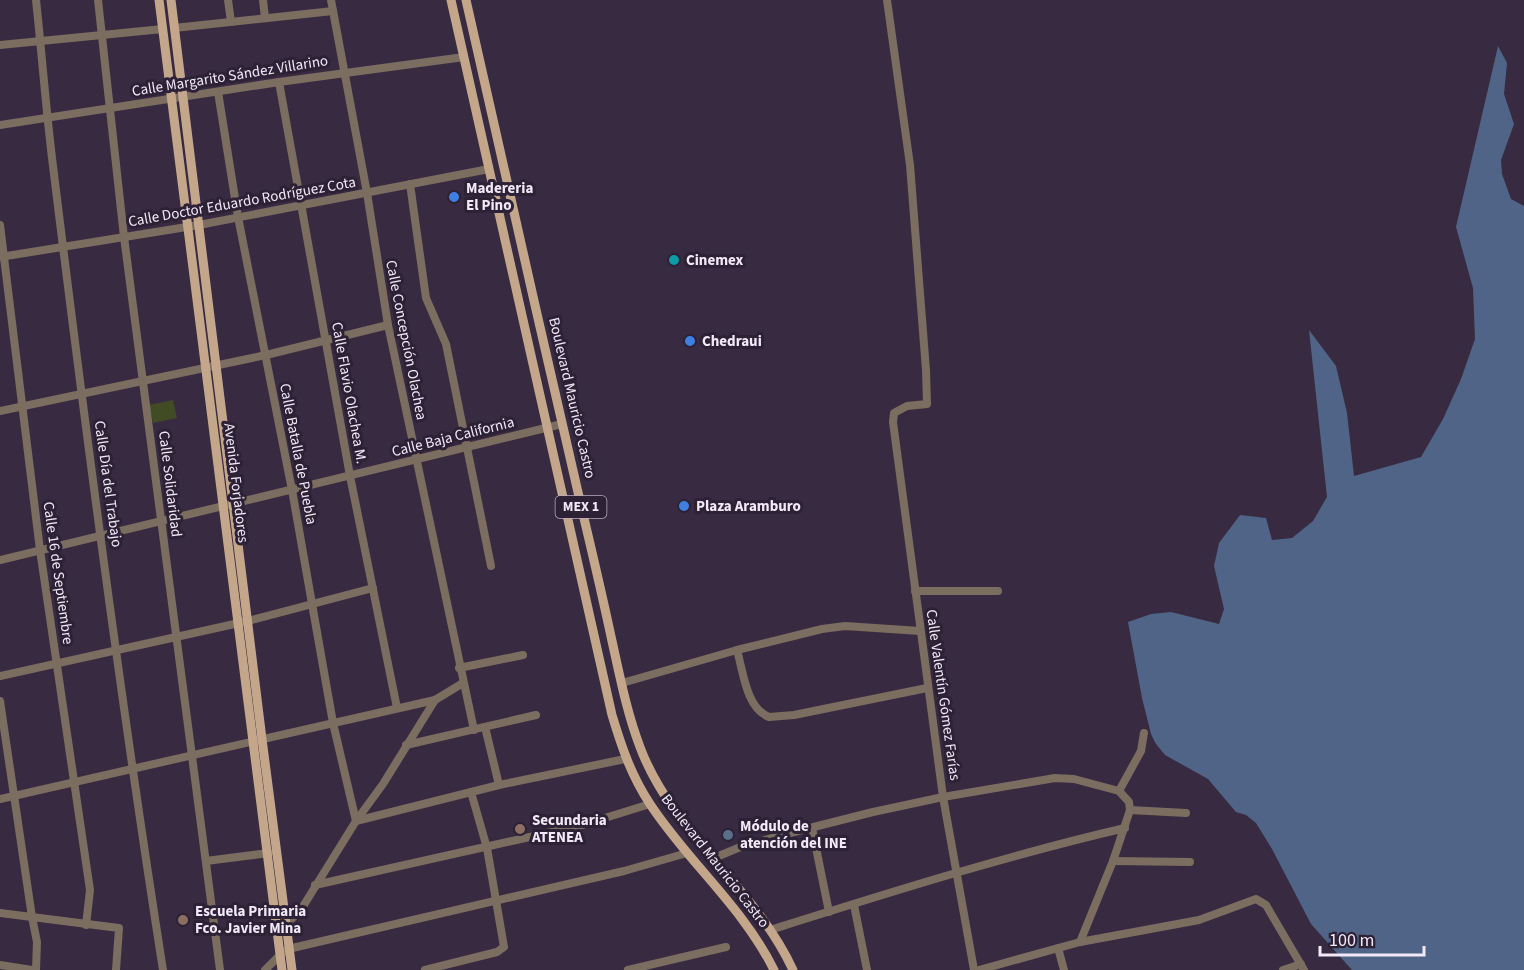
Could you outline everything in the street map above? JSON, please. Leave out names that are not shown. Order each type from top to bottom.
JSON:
[{"type":"main road","name":"Avenida Forjadores","points":[[159,0],[187,226],[211,366],[258,740],[285,926],[282,970]]},
{"type":"main road","name":"Avenida Forjadores","points":[[171,0],[199,225],[211,366]]},
{"type":"main road","name":"Boulevard Mauricio Castro","points":[[451,0],[612,716],[625,759],[650,804],[687,853],[740,914],[761,945],[774,970]]},
{"type":"main road","name":"Boulevard Mauricio Castro","points":[[466,0],[633,728],[663,793],[686,825],[738,885],[785,952],[793,970]]},
{"type":"main road","points":[[593,630],[602,645],[615,654]]},
{"type":"main road","name":"Avenida Forjadores","points":[[258,740],[269,853],[284,952],[292,970]]},
{"type":"street","name":"Calle Día del Trabajo","points":[[36,0],[63,247],[82,394],[163,970]]},
{"type":"street","name":"Calle Solidaridad","points":[[98,0],[104,35],[124,237],[220,970]]},
{"type":"street","points":[[228,0],[231,22]]},
{"type":"street","points":[[263,0],[266,18]]},
{"type":"street","name":"Calle Concepción Olachea","points":[[331,0],[367,192],[388,325],[459,668],[474,729]]},
{"type":"street","name":"Calle Valentín Gómez Farías","points":[[888,0],[910,165],[922,298],[927,404],[902,407],[894,413],[893,422],[927,688],[943,796],[974,970]]},
{"type":"street","points":[[174,28],[333,11]]},
{"type":"street","points":[[0,45],[163,29]]},
{"type":"street","name":"Calle Margarito Sández Villarino","points":[[0,125],[344,72],[464,57]]},
{"type":"street","name":"Calle Flavio Olachea M.","points":[[279,82],[350,476],[397,708]]},
{"type":"street","name":"Calle Batalla de Puebla","points":[[218,92],[238,217],[292,490],[333,723],[356,821]]},
{"type":"street","name":"Calle Doctor Eduardo Rodríguez Cota","points":[[2,257],[199,225],[489,169]]},
{"type":"street","points":[[410,184],[426,298],[446,344],[491,566]]},
{"type":"street","name":"Calle 16 de Septiembre","points":[[0,225],[2,257],[40,550],[90,890],[86,925]]},
{"type":"street","points":[[0,411],[266,355],[388,325]]},
{"type":"street","name":"Calle Baja California","points":[[0,560],[562,424]]},
{"type":"street","points":[[0,676],[243,622],[373,588]]},
{"type":"street","points":[[915,591],[998,591]]},
{"type":"street","points":[[622,683],[737,650],[835,627],[856,626],[920,631]]},
{"type":"street","points":[[737,650],[748,691],[756,707],[764,716],[776,718],[927,688]]},
{"type":"street","points":[[459,668],[523,655]]},
{"type":"street","points":[[0,799],[435,700],[463,683]]},
{"type":"street","points":[[285,926],[302,908],[435,700]]},
{"type":"street","points":[[0,701],[37,942],[34,970],[0,965]]},
{"type":"street","points":[[406,745],[536,716]]},
{"type":"street","points":[[485,727],[499,785]]},
{"type":"street","points":[[1119,791],[1141,751],[1144,733]]},
{"type":"street","points":[[356,821],[499,785],[625,759]]},
{"type":"street","points":[[714,858],[738,848],[943,796],[1062,778],[1091,782],[1119,791],[1129,802],[1130,810],[1113,861],[1080,942]]},
{"type":"street","points":[[425,970],[502,950],[504,941],[487,848],[471,792]]},
{"type":"street","points":[[315,885],[579,826],[650,804]]},
{"type":"street","points":[[1130,810],[1186,813]]},
{"type":"street","points":[[812,828],[829,912]]},
{"type":"street","points":[[770,930],[957,872],[1125,828]]},
{"type":"street","points":[[206,861],[269,853]]},
{"type":"street","points":[[265,970],[284,952],[624,871],[687,853]]},
{"type":"street","points":[[1113,861],[1190,862]]},
{"type":"street","points":[[980,970],[1080,942],[1199,920],[1259,899],[1266,905],[1302,967],[1283,970]]},
{"type":"street","points":[[854,905],[867,970]]},
{"type":"street","points":[[0,913],[119,928],[116,970]]},
{"type":"street","points":[[628,970],[649,968],[726,947]]},
{"type":"street","points":[[1058,948],[1064,970]]},
{"type":"green space","points":[[173,400],[177,418],[153,423],[149,405]]},
{"type":"water","points":[[1498,46],[1507,63],[1504,94],[1514,124],[1501,160],[1502,174],[1511,199],[1524,206],[1524,970],[1352,970],[1311,924],[1256,823],[1246,815],[1236,812],[1208,779],[1165,755],[1156,744],[1151,734],[1142,698],[1128,622],[1151,614],[1171,612],[1219,624],[1224,609],[1214,566],[1219,543],[1240,515],[1266,518],[1272,540],[1292,538],[1313,521],[1327,497],[1309,330],[1336,366],[1347,413],[1354,476],[1421,457],[1443,419],[1461,379],[1475,339],[1473,288],[1456,227]]},
{"type":"place","name":"Madereria El Pino","points":[[454,197]]},
{"type":"place","name":"Cinemex","points":[[674,260]]},
{"type":"place","name":"Chedraui","points":[[690,341]]},
{"type":"place","name":"Plaza Aramburo","points":[[684,506]]},
{"type":"place","name":"Secundaria ATENEA","points":[[520,829]]},
{"type":"place","name":"Módulo de atención del INE","points":[[728,835]]},
{"type":"place","name":"Escuela Primaria Fco. Javier Mina","points":[[183,920]]}]
